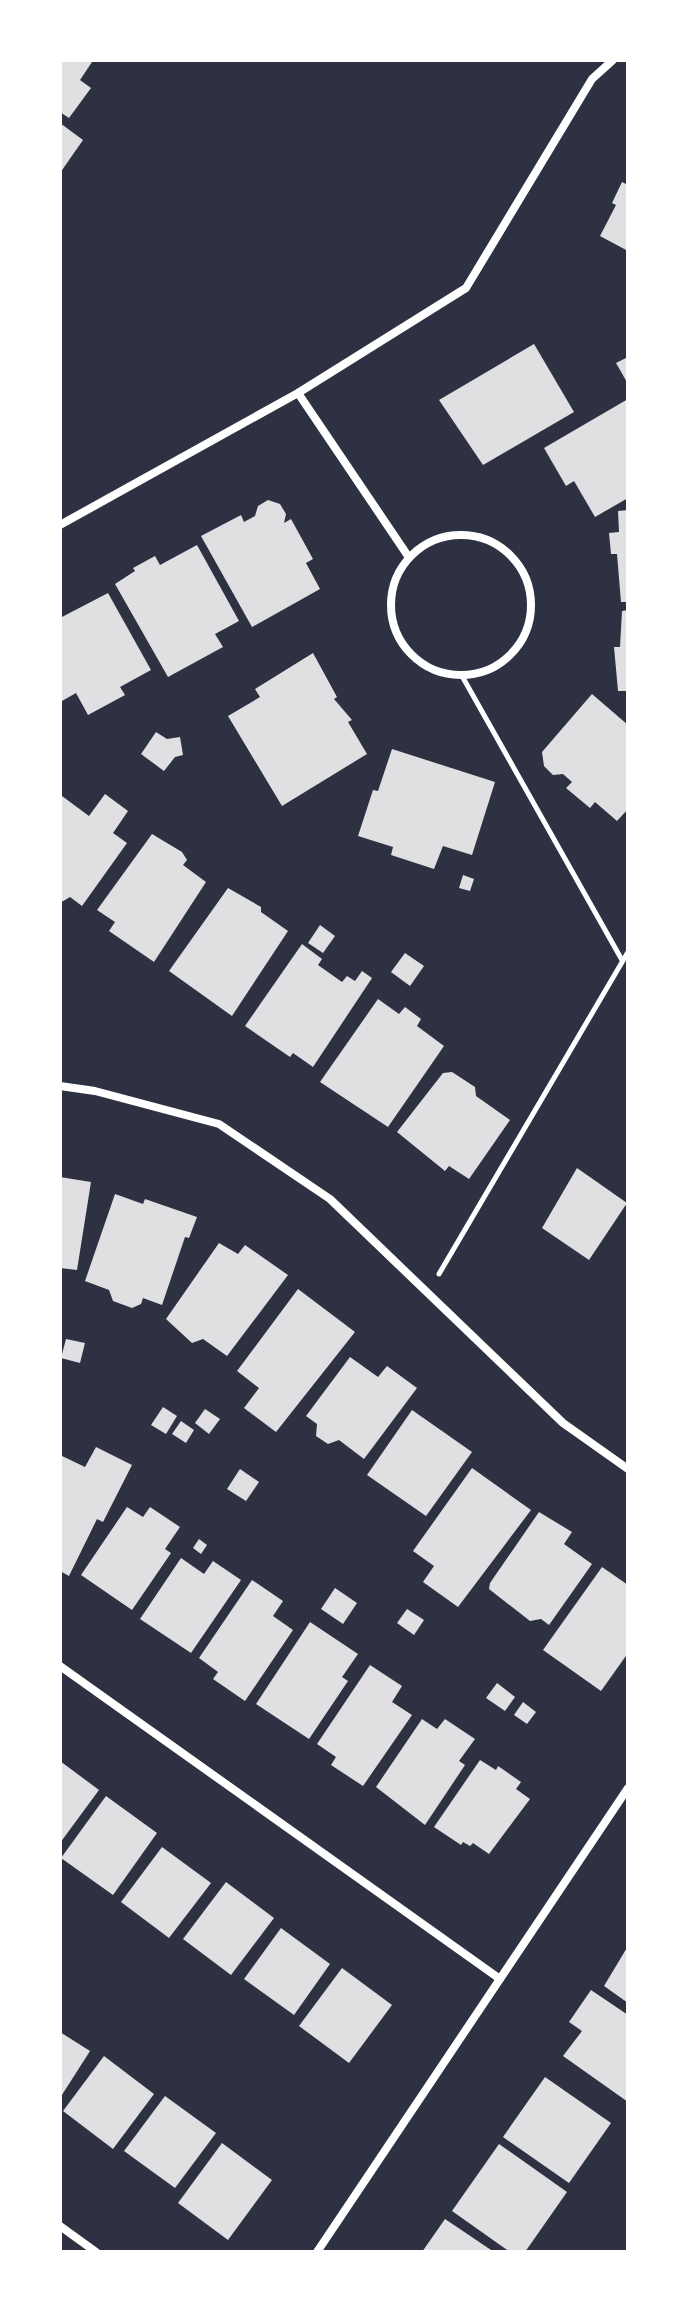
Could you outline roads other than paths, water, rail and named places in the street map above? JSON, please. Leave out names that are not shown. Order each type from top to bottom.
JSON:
[{"type":"street","points":[[60,525],[298,393],[466,288],[592,79],[613,60]]},
{"type":"street","points":[[298,393],[408,556]]},
{"type":"street","points":[[453,534],[478,535],[505,549],[521,567],[530,589],[532,613],[515,650],[500,663],[462,676],[438,671],[415,659],[399,640],[389,601],[395,577],[408,556],[429,540],[453,534]]},
{"type":"street","points":[[60,1086],[95,1091],[219,1124],[330,1199],[563,1423],[628,1469]]},
{"type":"street","points":[[60,1666],[500,1979]]},
{"type":"street","points":[[317,2252],[628,1788]]},
{"type":"street","points":[[60,2226],[96,2252]]}]
